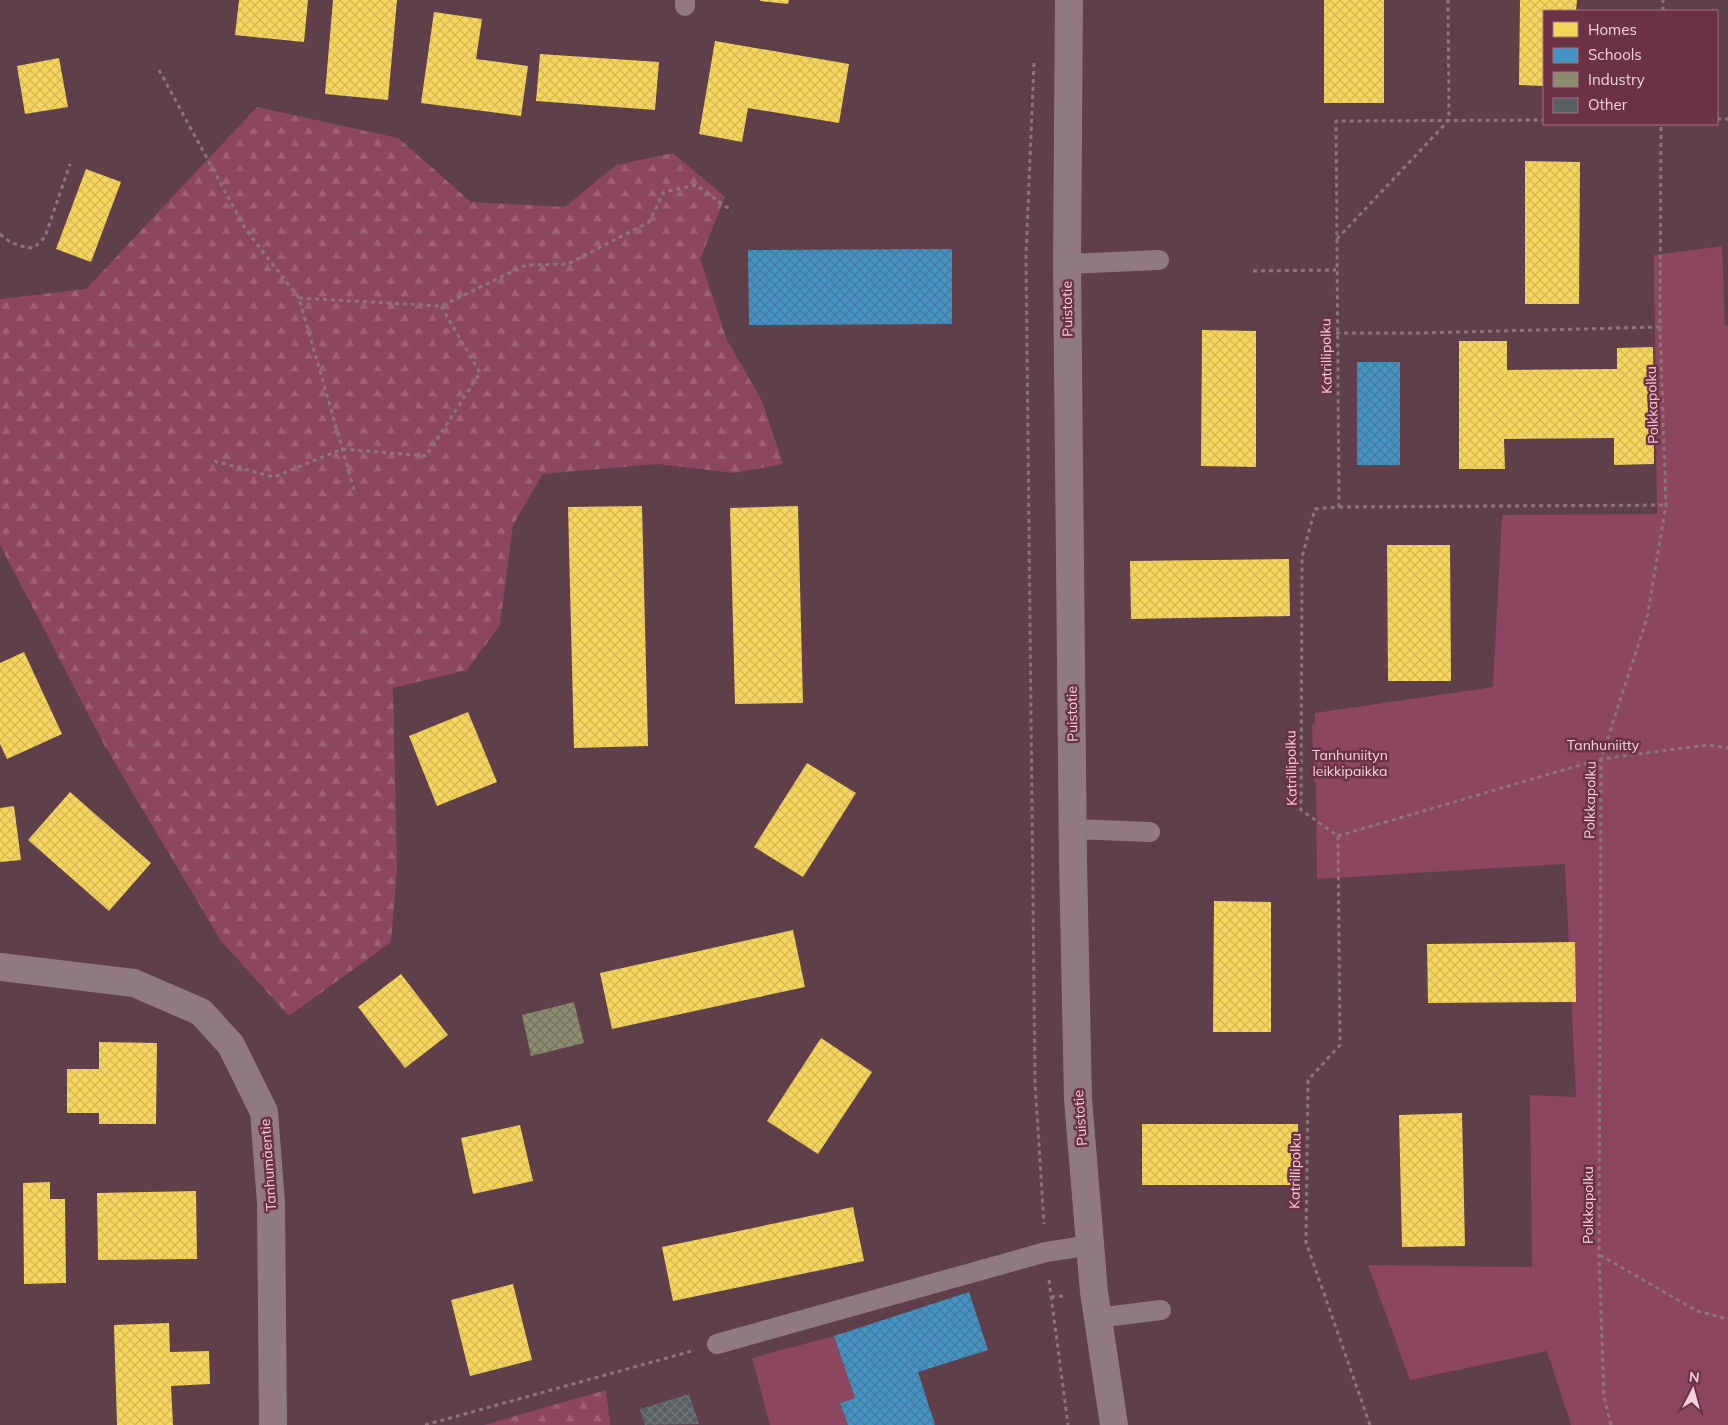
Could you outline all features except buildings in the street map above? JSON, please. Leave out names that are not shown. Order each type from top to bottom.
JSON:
[{"type":"street","name":"Puistotie","points":[[1069,0],[1067,264],[1073,862],[1078,1099],[1097,1318],[1114,1425]]},
{"type":"street","name":"Tanhumäentie","points":[[0,967],[134,983],[201,1012],[231,1046],[264,1112],[271,1203],[273,1425]]},
{"type":"lane","points":[[1067,264],[1160,260]]},
{"type":"lane","points":[[1074,829],[1150,832]]},
{"type":"lane","points":[[717,1344],[1046,1252],[1091,1245]]},
{"type":"lane","points":[[1097,1318],[1161,1310]]},
{"type":"path","points":[[1336,239],[1449,120],[1448,0]]},
{"type":"path","points":[[1034,56],[1026,275],[1035,1082],[1046,1252],[1068,1425]]},
{"type":"path","points":[[159,70],[246,230],[299,298],[355,493]]},
{"type":"path","points":[[1449,120],[1543,120]]},
{"type":"path","name":"Katrillipolku","points":[[1370,1425],[1306,1242],[1308,1080],[1340,1045],[1338,836],[1301,810],[1302,557],[1315,509],[1339,507],[1336,333],[1336,121],[1449,120]]},
{"type":"path","name":"Polkkapolku","points":[[1610,1425],[1604,1397],[1600,1255],[1601,759],[1647,618],[1666,505],[1660,327],[1661,125]]},
{"type":"path","points":[[0,234],[8,242],[21,247],[34,248],[45,237],[70,164]]},
{"type":"path","points":[[299,298],[441,306],[526,265],[568,264],[649,222],[664,192],[696,184],[732,211]]},
{"type":"path","points":[[1253,271],[1336,270]]},
{"type":"path","points":[[214,461],[274,476],[342,449],[426,456],[480,373],[441,306]]},
{"type":"path","points":[[1336,333],[1419,333],[1660,327]]},
{"type":"path","points":[[1339,507],[1666,505]]},
{"type":"path","points":[[1338,836],[1601,759],[1707,745],[1728,748]]},
{"type":"path","points":[[1600,1255],[1697,1311],[1728,1319]]},
{"type":"path","points":[[425,1425],[717,1344]]},
{"type":"green space","points":[[257,107],[398,138],[471,202],[565,207],[616,165],[673,153],[725,197],[700,259],[727,340],[762,401],[783,464],[735,473],[657,464],[543,474],[513,525],[500,625],[467,670],[393,688],[397,869],[391,942],[289,1016],[221,941],[106,748],[0,545],[0,299],[86,289]]},
{"type":"green space","name":"Tanhuniitty","points":[[1722,246],[1725,325],[1728,325],[1728,1425],[1571,1425],[1547,1351],[1410,1380],[1368,1265],[1532,1267],[1530,1095],[1576,1097],[1565,864],[1317,879],[1316,783],[1314,781],[1312,725],[1315,724],[1315,713],[1493,687],[1502,515],[1657,514],[1654,255]]},
{"type":"green space","points":[[834,1336],[855,1398],[840,1403],[848,1425],[770,1425],[752,1358]]},
{"type":"green space","points":[[606,1390],[610,1425],[484,1425]]},
{"type":"park label","name":"Tanhuniityn leikkipaikka","points":[[1350,764]]}]
